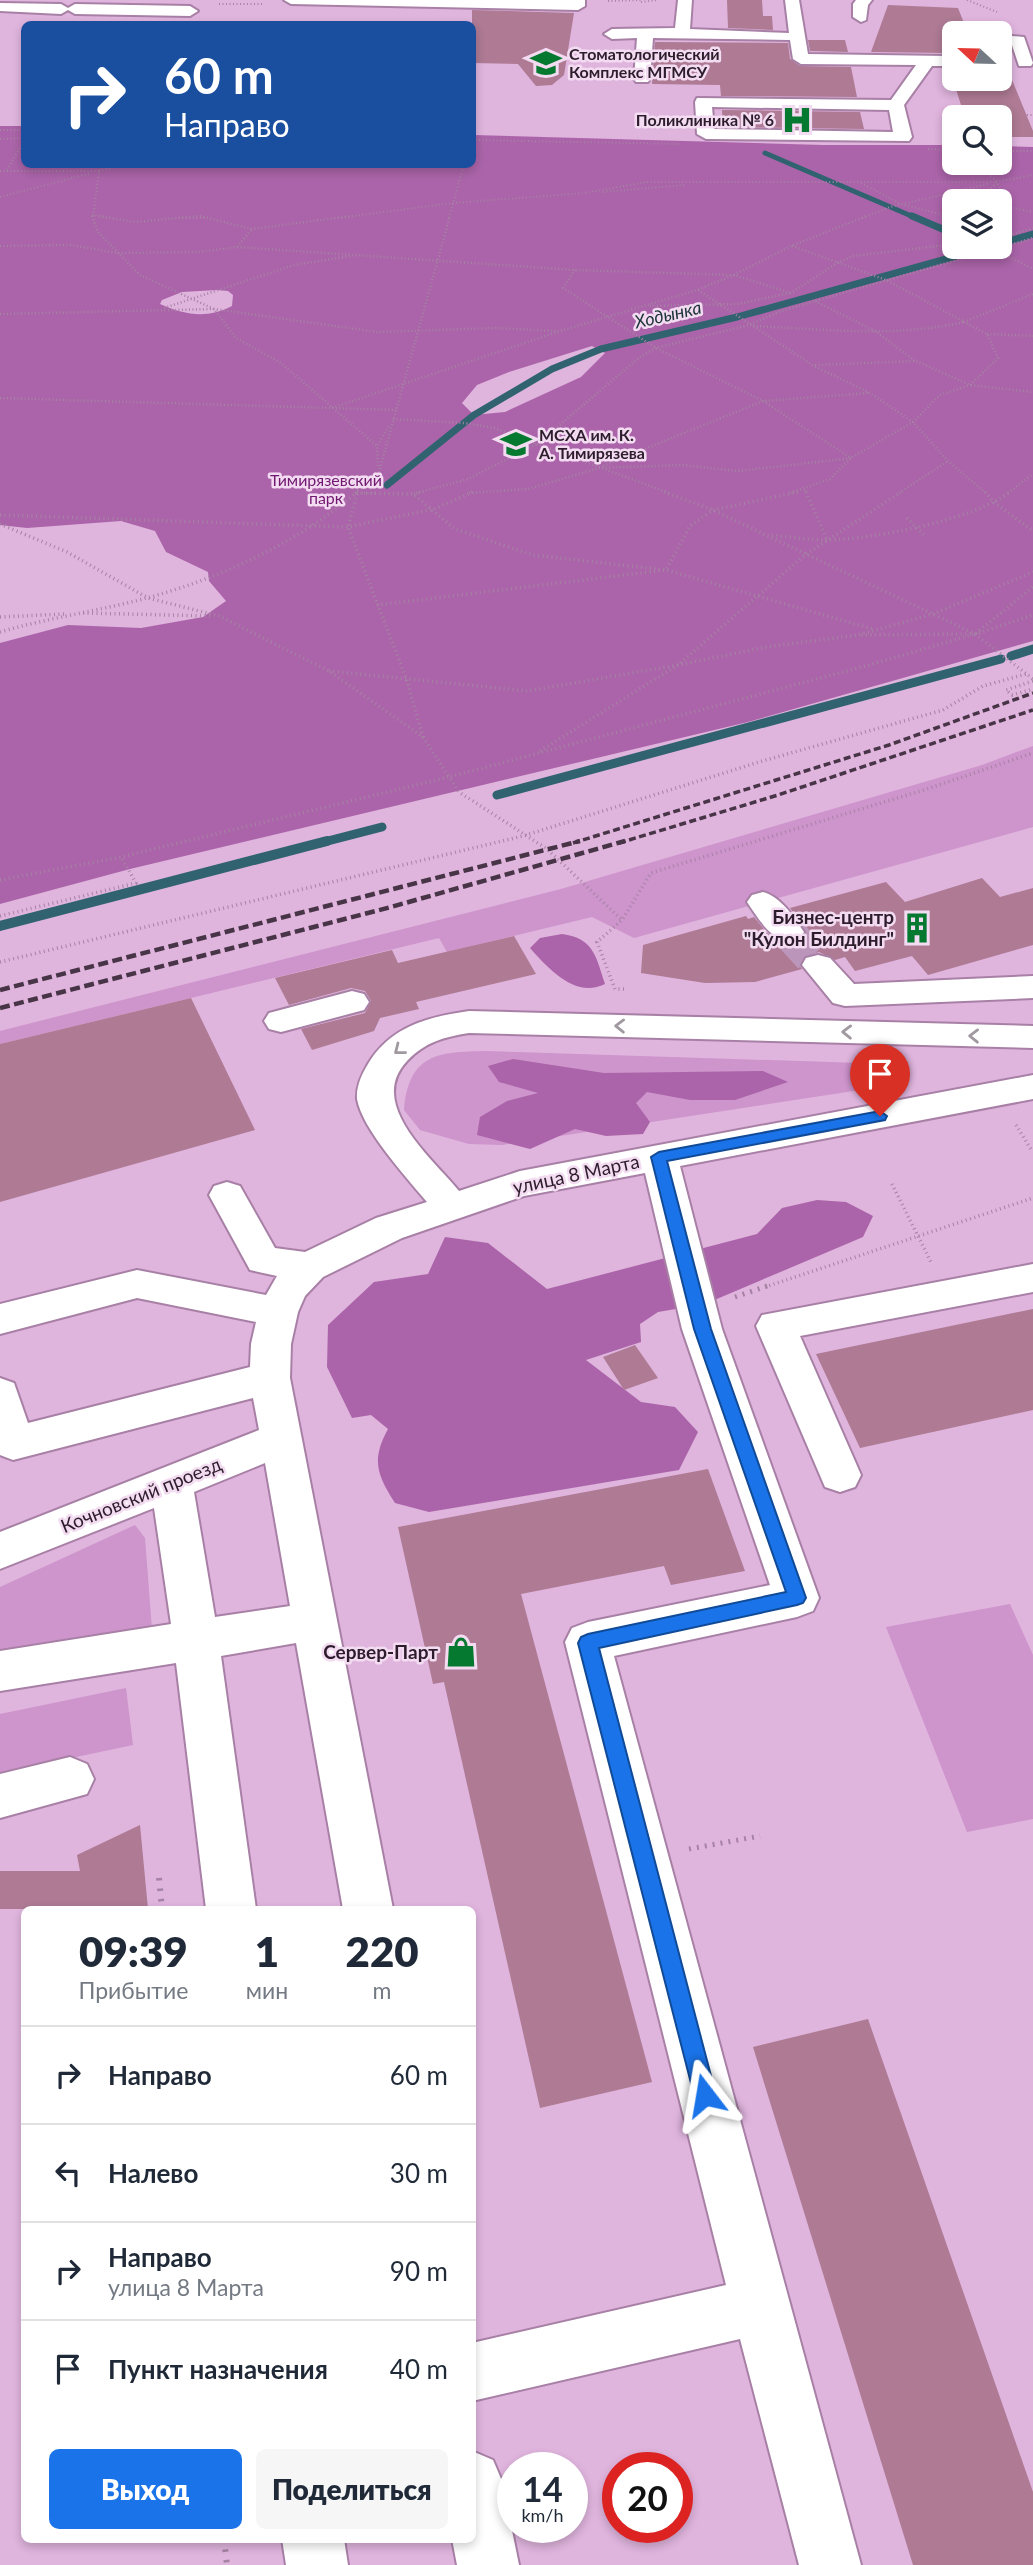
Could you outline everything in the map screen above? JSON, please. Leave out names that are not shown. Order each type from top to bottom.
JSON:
[{"type":"street","points":[[291,0],[578,6],[579,0]]},
{"type":"street","points":[[682,33],[685,0]]},
{"type":"street","points":[[792,0],[801,59],[942,61]]},
{"type":"street","points":[[861,16],[860,4],[865,0]]},
{"type":"street","points":[[0,7],[191,10]]},
{"type":"street","points":[[612,34],[682,33],[797,37]]},
{"type":"street","points":[[642,79],[645,34]]},
{"type":"street","points":[[1012,40],[1017,40],[1023,63]]},
{"type":"street","points":[[896,105],[703,102],[706,134],[903,137],[896,105],[927,61]]},
{"type":"street","points":[[763,902],[788,932]]},
{"type":"street","points":[[818,965],[845,995],[1033,987]]},
{"type":"street","points":[[281,1021],[352,1002]]},
{"type":"street","points":[[451,1206],[388,1127],[375,1101],[381,1066],[396,1051],[429,1029],[469,1022],[1033,1037]]},
{"type":"street","name":"улица 8 Марта","points":[[367,1906],[270,1378],[271,1344],[278,1312],[289,1288],[309,1267],[389,1228],[520,1184],[1033,1087]]},
{"type":"street","points":[[659,1157],[698,1310],[797,1598],[588,1643],[830,2565]]},
{"type":"street","points":[[227,1195],[262,1260],[309,1267]]},
{"type":"street","points":[[840,1475],[776,1326],[1033,1278]]},
{"type":"street","points":[[0,1320],[137,1284],[278,1312]]},
{"type":"street","points":[[0,1394],[7,1452],[270,1378]]},
{"type":"street","name":"Кочновский проезд","points":[[0,1551],[281,1439]]},
{"type":"street","points":[[171,1483],[196,1641],[231,1906]]},
{"type":"street","points":[[0,1671],[315,1621]]},
{"type":"street","points":[[0,1796],[70,1779]]},
{"type":"street","points":[[476,2371],[760,2306]]},
{"type":"street","points":[[476,2501],[488,2565]]},
{"type":"street","points":[[314,2543],[317,2565]]},
{"type":"path","points":[[191,10],[291,0]]},
{"type":"path","points":[[641,2],[663,0]]},
{"type":"path","points":[[1027,114],[1033,115]]},
{"type":"path","points":[[0,130],[21,130]]},
{"type":"path","points":[[0,139],[21,139]]},
{"type":"path","points":[[7,171],[21,145]]},
{"type":"path","points":[[1012,150],[1033,151]]},
{"type":"path","points":[[0,197],[111,168]]},
{"type":"path","points":[[0,632],[148,598],[245,565],[312,525],[357,493],[379,472],[463,168]]},
{"type":"path","points":[[0,171],[99,171]]},
{"type":"path","points":[[99,171],[92,215],[98,232],[117,253],[140,275],[194,297],[214,309],[236,338],[281,363],[377,446]]},
{"type":"path","points":[[990,175],[1001,189]]},
{"type":"path","points":[[332,408],[560,331],[697,290],[849,221],[901,204],[1033,175]]},
{"type":"path","points":[[859,181],[901,204],[942,214]]},
{"type":"path","points":[[585,193],[646,182],[997,182]]},
{"type":"path","points":[[991,189],[997,182]]},
{"type":"path","points":[[92,215],[135,222],[200,216],[252,229],[453,202],[702,183]]},
{"type":"path","points":[[1012,208],[1033,212]]},
{"type":"path","points":[[1012,234],[1033,228]]},
{"type":"path","points":[[237,247],[252,229]]},
{"type":"path","points":[[1012,243],[1033,238]]},
{"type":"path","points":[[0,246],[71,245],[117,253],[198,253],[237,247],[575,271],[734,275],[791,293]]},
{"type":"path","points":[[643,306],[722,307],[770,299],[791,293],[837,263],[853,256],[942,245]]},
{"type":"path","points":[[791,246],[886,280],[987,334],[1033,336]]},
{"type":"path","points":[[160,309],[294,265],[358,255]]},
{"type":"path","points":[[1012,258],[1033,269]]},
{"type":"path","points":[[357,493],[413,494],[468,479],[537,444],[640,357],[656,348],[749,325],[781,311],[956,259]]},
{"type":"path","points":[[575,271],[563,288],[656,348],[763,401],[851,458]]},
{"type":"path","points":[[697,290],[814,366],[870,393],[913,422],[948,461],[976,482],[995,503],[1033,531]]},
{"type":"path","points":[[749,325],[876,331],[936,330],[964,322],[1033,294]]},
{"type":"path","points":[[814,301],[876,331],[916,361],[970,384],[1033,392]]},
{"type":"path","points":[[0,314],[214,309],[377,332],[497,328],[560,331]]},
{"type":"path","points":[[666,569],[690,526],[713,510],[805,490],[830,479],[851,458],[913,422],[940,395],[970,384],[998,358],[987,334]]},
{"type":"path","points":[[814,366],[916,361]]},
{"type":"path","points":[[0,515],[348,527],[434,509],[474,491],[528,489],[599,468],[763,401],[870,393]]},
{"type":"path","points":[[0,398],[396,410]]},
{"type":"path","points":[[393,419],[465,423],[495,428],[713,510],[975,634],[1033,680],[1006,690],[1012,695],[1033,689]]},
{"type":"path","points":[[379,472],[377,446],[393,419]]},
{"type":"path","points":[[599,468],[682,465],[738,471],[851,458]]},
{"type":"path","points":[[536,753],[678,665],[805,555],[948,461]]},
{"type":"path","points":[[767,535],[827,540],[917,528],[995,503],[1033,474]]},
{"type":"path","points":[[805,490],[827,540]]},
{"type":"path","points":[[357,493],[348,527],[406,678],[423,737],[459,792],[554,855],[622,920]]},
{"type":"path","points":[[413,494],[455,529],[533,555],[666,569],[875,629]]},
{"type":"path","points":[[907,518],[925,536]]},
{"type":"path","points":[[0,524],[67,552],[148,598],[219,616],[329,671],[423,737]]},
{"type":"path","points":[[377,605],[666,569]]},
{"type":"path","points":[[859,635],[933,614],[1033,572]]},
{"type":"path","points":[[329,671],[528,691],[766,648],[859,635],[975,634],[1033,587]]},
{"type":"path","points":[[0,617],[74,613],[219,616]]},
{"type":"path","points":[[0,880],[121,857],[449,776],[869,666],[1033,615]]},
{"type":"path","points":[[0,962],[523,836],[759,762],[943,710],[983,686],[1026,674]]},
{"type":"path","points":[[628,989],[615,989],[597,942],[622,920],[652,873],[927,789],[1033,753]]},
{"type":"path","points":[[0,916],[136,884],[121,857]]},
{"type":"path","points":[[1016,1124],[1032,1151]]},
{"type":"path","points":[[892,1184],[930,1259]]},
{"type":"path","points":[[698,1310],[918,1234],[1033,1198]]},
{"type":"path","points":[[643,1857],[761,1836]]},
{"type":"path","points":[[159,1878],[162,1906]]},
{"type":"path","points":[[225,2543],[227,2565]]},
{"type":"shaded area","points":[[1033,746],[1033,827],[634,938],[592,917],[447,952],[439,938],[0,1044],[0,1031],[561,889],[982,765]]},
{"type":"shaded area","points":[[486,1051],[891,1064],[899,1080],[886,1086],[502,1145],[469,1144],[420,1130],[404,1110],[407,1091],[419,1067],[440,1055]]},
{"type":"shaded area","points":[[135,1525],[145,1538],[152,1630],[0,1654],[0,1587]]},
{"type":"shaded area","points":[[1010,1604],[1033,1655],[1033,1819],[967,1832],[886,1627]]},
{"type":"shaded area","points":[[126,1688],[133,1745],[0,1773],[0,1714]]},
{"type":"green space","name":"Тимирязевский парк","points":[[0,126],[21,126],[21,168],[476,168],[476,135],[823,145],[942,145],[942,175],[1012,175],[1012,146],[1033,147],[1033,641],[748,722],[130,869],[0,904],[0,643],[68,625],[141,628],[203,617],[226,601],[209,581],[208,572],[166,552],[155,531],[121,521],[27,528],[0,525]],"holes":[[[228,291],[233,295],[232,306],[214,313],[196,314],[160,304],[162,300],[182,292]],[[592,346],[605,353],[581,377],[505,412],[474,415],[462,403],[477,385],[509,372]]]},
{"type":"green space","points":[[562,934],[573,936],[587,944],[596,957],[605,984],[583,988],[573,984],[554,972],[530,948],[540,938]]},
{"type":"green space","points":[[513,1059],[604,1073],[763,1071],[788,1082],[735,1100],[690,1100],[647,1092],[636,1103],[650,1122],[643,1134],[606,1136],[575,1129],[530,1149],[477,1135],[480,1117],[507,1101],[538,1093],[499,1082],[488,1066]]},
{"type":"green space","points":[[817,1200],[846,1202],[873,1216],[863,1237],[705,1304],[658,1312],[640,1324],[641,1342],[586,1360],[641,1402],[675,1407],[698,1432],[679,1470],[429,1512],[395,1503],[378,1467],[379,1450],[388,1429],[371,1415],[352,1418],[327,1367],[328,1325],[374,1282],[428,1274],[445,1237],[488,1243],[547,1289],[757,1234],[782,1208]]},
{"type":"building","points":[[727,0],[762,0],[763,16],[772,16],[773,30],[728,28]]},
{"type":"building","points":[[888,5],[958,8],[963,21],[942,21],[942,53],[871,52]]},
{"type":"building","points":[[472,10],[574,13],[564,75],[552,85],[536,86],[518,64],[476,63],[476,21],[472,21]]},
{"type":"building","points":[[808,40],[845,40],[848,52],[810,51]]},
{"type":"building","points":[[655,42],[788,43],[790,59],[800,66],[851,67],[857,97],[721,96],[720,85],[652,84]]},
{"type":"building","points":[[1012,80],[1033,137],[1012,137],[1012,105],[961,105],[957,91],[1012,91]]},
{"type":"building","points":[[722,110],[860,112],[864,129],[723,127]]},
{"type":"building","name":"Бизнес-центр \"Кулон Билдинг\"","points":[[982,878],[1000,897],[1033,888],[1033,945],[928,975],[912,956],[855,971],[845,957],[835,960],[819,952],[804,957],[799,965],[802,969],[755,982],[705,983],[641,973],[643,945],[746,916],[748,919],[754,917],[767,933],[781,941],[799,942],[807,932],[790,908],[886,882],[905,902]]},
{"type":"building","points":[[514,936],[536,974],[416,1002],[419,1009],[380,1018],[374,1031],[312,1050],[301,1029],[365,1013],[371,1001],[365,991],[351,988],[289,1005],[275,978],[392,950],[398,963]]},
{"type":"building","points":[[191,998],[255,1130],[0,1202],[0,1044]]},
{"type":"building","points":[[1033,1309],[1033,1410],[860,1448],[816,1354]]},
{"type":"building","points":[[635,1345],[658,1378],[624,1390],[603,1357]]},
{"type":"building","points":[[708,1469],[745,1571],[671,1585],[664,1566],[521,1594],[652,2082],[540,2108],[444,1682],[433,1684],[398,1527]]},
{"type":"building","points":[[140,1825],[148,1906],[21,1906],[21,1909],[0,1909],[0,1871],[80,1871],[77,1855]]},
{"type":"building","points":[[868,2019],[1033,2492],[1033,2565],[913,2565],[753,2047]]},
{"type":"waterway","points":[[765,153],[916,218]]},
{"type":"waterway","points":[[912,216],[942,229]]},
{"type":"waterway","name":"Ходынка","points":[[1012,240],[1033,234]]},
{"type":"waterway","name":"Ходынка","points":[[387,485],[474,415],[552,369],[601,349],[737,317],[946,259]]},
{"type":"waterway","points":[[1011,656],[1033,649]]},
{"type":"waterway","points":[[497,795],[1001,659]]},
{"type":"waterway","points":[[320,843],[382,827]]},
{"type":"waterway","points":[[0,926],[327,841]]},
{"type":"tunnel","points":[[788,932],[818,965]]},
{"type":"railway","points":[[577,842],[889,745],[1033,693]]},
{"type":"railway","points":[[619,843],[778,795],[1033,710]]},
{"type":"railway","points":[[0,1008],[391,907],[625,841]]},
{"type":"railway","points":[[0,990],[577,842]]},
{"type":"place","name":"Стоматологический Комплекс МГМСУ","points":[[546,63]]},
{"type":"place","name":"Поликлиника № 6","points":[[797,120]]},
{"type":"place","name":"МСХА им. К. А. Тимирязева","points":[[516,444]]},
{"type":"place","name":"Бизнес-центр \"Кулон Билдинг\"","points":[[917,928]]},
{"type":"place","name":"Сервер-Парт","points":[[461,1652]]},
{"type":"route","points":[[705,2095],[588,1643],[797,1598],[702,1329],[659,1157],[880,1116]]}]
